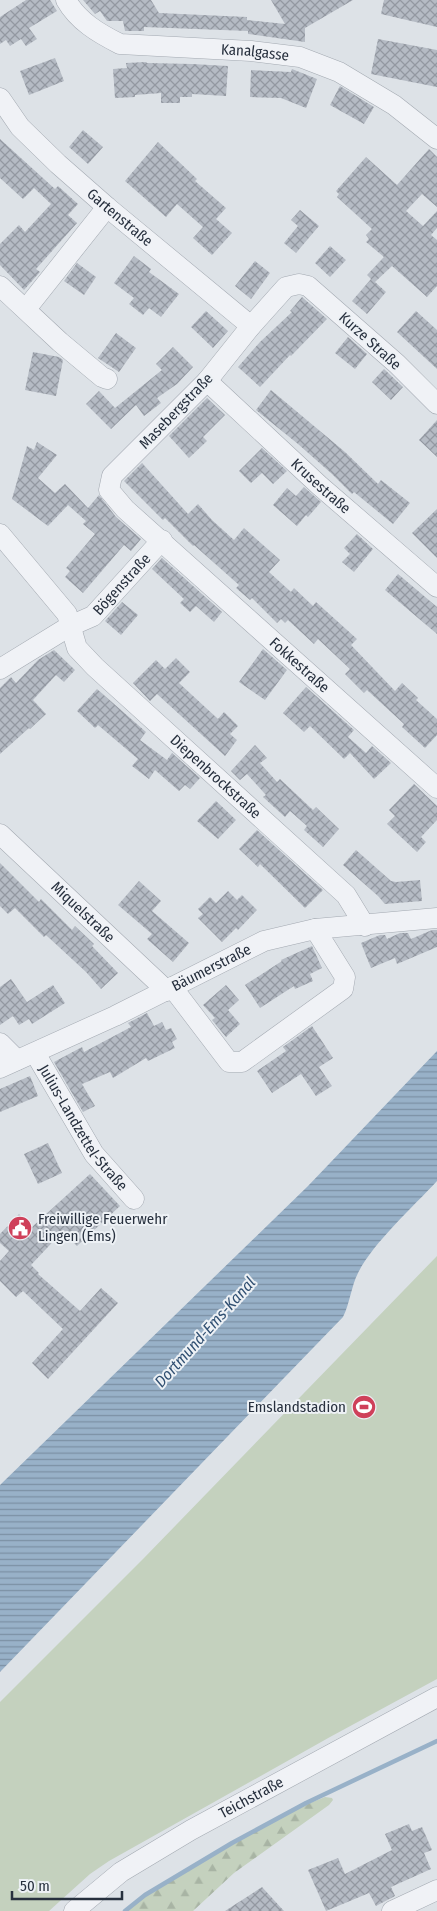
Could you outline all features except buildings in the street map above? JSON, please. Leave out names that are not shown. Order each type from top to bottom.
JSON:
[{"type":"street","name":"Kanalgasse","points":[[66,0],[70,8],[87,25],[120,44],[257,52],[300,58],[339,72],[394,105],[437,139]]},
{"type":"street","name":"Gartenstraße","points":[[0,98],[20,126],[58,164],[250,326]]},
{"type":"street","points":[[26,309],[107,207]]},
{"type":"street","name":"Masebergstraße","points":[[162,540],[125,509],[109,490],[112,476],[207,381],[250,326],[286,287],[299,284]]},
{"type":"street","name":"Kurze Straße","points":[[299,284],[308,286],[344,316],[397,364],[437,404]]},
{"type":"street","points":[[0,286],[60,342],[102,377],[107,379]]},
{"type":"street","name":"Krusestraße","points":[[207,381],[320,486],[437,588]]},
{"type":"street","name":"Diepenbrockstraße","points":[[0,534],[67,614],[77,648],[95,667],[346,895],[365,926]]},
{"type":"street","name":"Bögenstraße","points":[[0,669],[70,626],[93,616],[162,540]]},
{"type":"street","name":"Fokkestraße","points":[[162,540],[437,788]]},
{"type":"street","name":"Miquelstraße","points":[[0,834],[169,989]]},
{"type":"street","name":"Bäumerstraße","points":[[17,1060],[169,989],[264,941],[315,929],[365,926],[437,918]]},
{"type":"street","points":[[169,989],[229,1062],[242,1062],[343,989],[346,976],[315,929]]},
{"type":"street","name":"Julius-Landzettel-Straße","points":[[0,1043],[17,1060],[94,1154],[134,1199]]},
{"type":"street","name":"Teichstraße","points":[[74,1911],[122,1872],[183,1834],[379,1719],[437,1697]]},
{"type":"street","points":[[392,1911],[437,1890]]},
{"type":"green space","points":[[437,1256],[437,1679],[109,1861],[90,1874],[49,1911],[0,1911],[0,1702],[144,1558]]},
{"type":"green space","points":[[325,1797],[332,1798],[333,1800],[329,1805],[234,1873],[193,1911],[126,1911],[201,1861],[286,1814]]},
{"type":"water","name":"Dortmund-Ems-Kanal","points":[[437,1051],[437,1181],[373,1250],[358,1273],[343,1317],[0,1672],[0,1485],[308,1186]]},
{"type":"waterway","points":[[125,1911],[145,1895],[232,1843],[306,1803],[437,1741]]},
{"type":"place","name":"Freiwillige Feuerwehr Lingen (Ems)","points":[[20,1228]]},
{"type":"place","name":"Emslandstadion","points":[[364,1407]]}]
